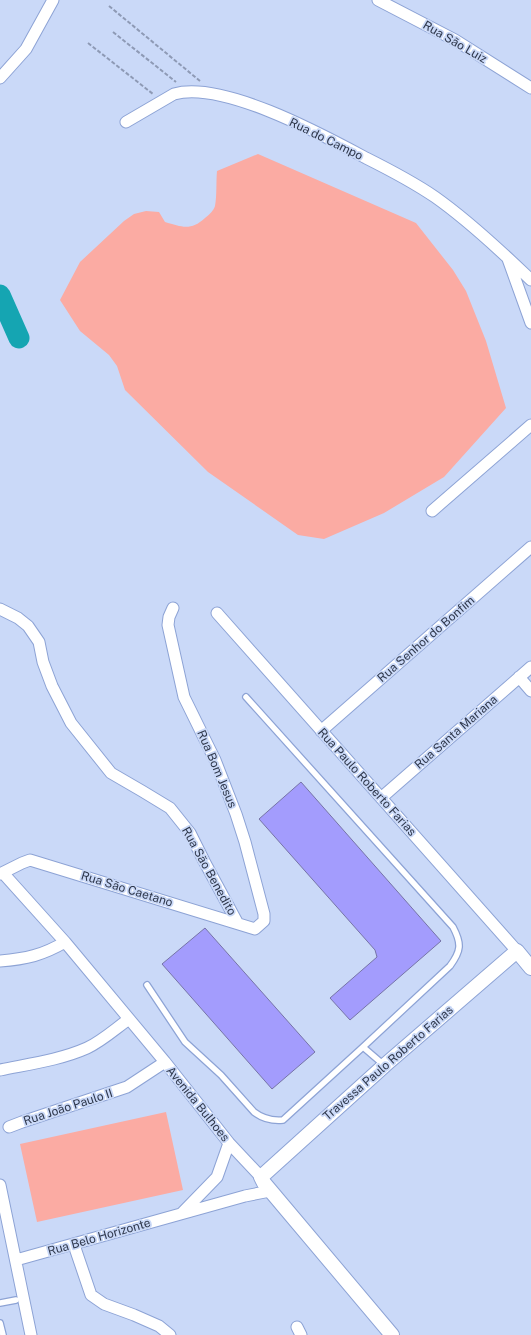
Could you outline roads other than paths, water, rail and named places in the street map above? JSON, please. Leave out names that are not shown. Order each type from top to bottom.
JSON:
[{"type":"street","points":[[0,78],[26,48],[53,0]]},
{"type":"street","name":"Rua São Luiz","points":[[378,0],[455,40],[531,88]]},
{"type":"street","name":"Rua do Campo","points":[[126,122],[174,94],[188,92],[216,95],[244,102],[314,131],[416,184],[454,212],[531,280]]},
{"type":"street","name":"Rua do Campo","points":[[507,258],[531,323]]},
{"type":"street","points":[[432,511],[531,425]]},
{"type":"street","name":"Rua Senhor do Bonfim","points":[[321,731],[531,546]]},
{"type":"street","name":"Rua Bom Jesus","points":[[173,608],[169,617],[168,625],[184,697],[215,760],[236,814],[264,914],[264,921],[255,928]]},
{"type":"street","name":"Rua São Benedito","points":[[0,609],[18,618],[28,626],[39,642],[43,662],[52,686],[71,723],[111,774],[142,790],[170,808],[190,834],[238,922]]},
{"type":"street","name":"Rua Paulo Roberto Farias","points":[[217,613],[517,951]]},
{"type":"street","name":"Rua Santa Mariana","points":[[381,798],[531,667]]},
{"type":"street","points":[[519,677],[531,691]]},
{"type":"street","name":"Rua São Caetano","points":[[1,874],[30,860],[255,928]]},
{"type":"street","name":"Avenida Bulhoes","points":[[1,874],[65,942],[230,1143],[261,1177],[270,1191],[392,1335]]},
{"type":"street","points":[[0,961],[34,957],[65,942]]},
{"type":"street","points":[[517,951],[531,968]]},
{"type":"street","name":"Travessa Paulo Roberto Farias","points":[[261,1177],[385,1065],[517,951]]},
{"type":"street","points":[[0,1070],[80,1051],[98,1042],[129,1020]]},
{"type":"street","name":"Rua João Paulo II","points":[[9,1127],[127,1087],[165,1062]]},
{"type":"street","name":"Rua Belo Horizonte","points":[[182,1213],[217,1177],[230,1143]]},
{"type":"street","points":[[0,1185],[16,1260],[19,1299],[30,1335]]},
{"type":"street","name":"Rua Belo Horizonte","points":[[16,1260],[182,1213],[245,1196],[270,1191]]},
{"type":"street","points":[[74,1244],[91,1295],[104,1304],[159,1326],[170,1335]]},
{"type":"lane","points":[[148,985],[185,1042],[221,1075],[254,1112],[260,1117],[277,1121],[283,1120],[450,966],[458,956],[458,937],[454,927],[246,697]]},
{"type":"lane","points":[[363,1047],[385,1065]]},
{"type":"lane","points":[[0,1303],[19,1299]]},
{"type":"lane","points":[[0,1323],[2,1335]]},
{"type":"waterway","points":[[0,295],[19,338]]}]
